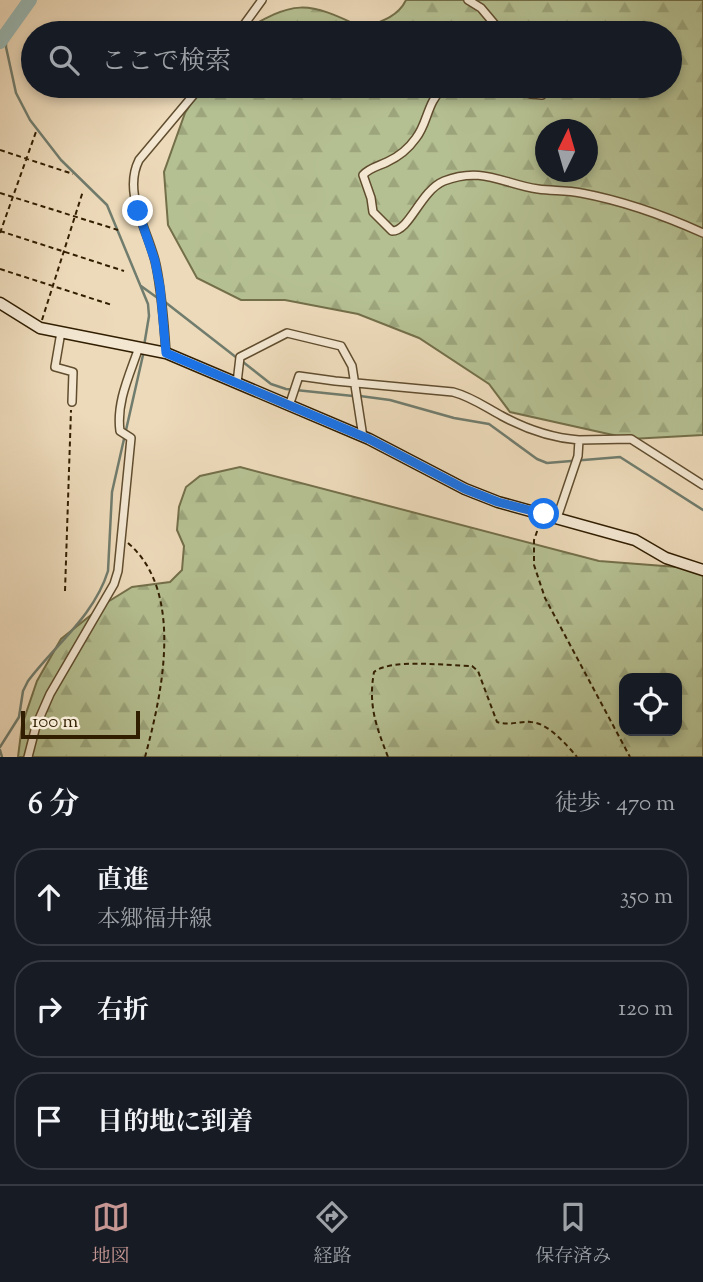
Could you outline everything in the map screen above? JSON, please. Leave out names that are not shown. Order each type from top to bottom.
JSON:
[{"type":"main road","points":[[0,303],[40,328],[166,353],[363,437],[465,489],[498,502],[635,540],[666,558],[703,570]]},
{"type":"street","points":[[247,21],[262,0]]},
{"type":"street","points":[[468,0],[481,8],[492,21]]},
{"type":"street","points":[[166,353],[155,261],[133,190],[135,168],[191,98]]},
{"type":"street","points":[[434,98],[418,136],[407,149],[363,175],[373,212],[391,231],[397,231],[406,225],[423,197],[439,183],[455,177],[475,175],[502,178],[536,189],[578,192],[608,199],[660,213],[703,233]]},
{"type":"street","points":[[61,332],[55,367],[73,372],[72,402]]},
{"type":"street","points":[[237,383],[240,356],[287,332],[341,346],[352,366],[363,437]]},
{"type":"street","points":[[28,757],[50,694],[114,584],[130,437],[120,431],[118,417],[121,399],[139,347]]},
{"type":"street","points":[[289,406],[299,376],[453,392],[470,396],[504,417],[556,438],[631,439],[703,485]]},
{"type":"street","points":[[558,518],[578,456],[579,440]]},
{"type":"path","points":[[37,129],[0,232],[124,271]]},
{"type":"path","points":[[0,150],[73,174]]},
{"type":"path","points":[[40,328],[83,191]]},
{"type":"path","points":[[0,193],[118,230]]},
{"type":"path","points":[[0,269],[112,305]]},
{"type":"path","points":[[65,591],[72,402]]},
{"type":"path","points":[[544,514],[534,540],[534,565],[545,598],[630,757]]},
{"type":"path","points":[[121,537],[146,561],[154,575],[164,618],[159,699],[145,757]]},
{"type":"path","points":[[388,757],[379,734],[371,692],[374,673],[379,668],[401,665],[472,666],[478,671],[497,722],[505,725],[533,722],[548,728],[577,757]]},
{"type":"green space","points":[[406,0],[703,0],[703,435],[631,439],[510,412],[489,384],[419,338],[358,314],[285,300],[241,300],[197,278],[168,225],[164,172],[185,113],[194,98],[682,98],[682,21],[380,21],[403,6]]},
{"type":"green space","points":[[300,8],[327,12],[348,21],[260,21],[274,14]]},
{"type":"green space","points":[[240,467],[599,561],[703,569],[703,757],[18,757],[22,725],[37,681],[61,639],[106,603],[132,587],[170,582],[182,570],[184,546],[177,530],[179,507],[186,487],[200,476]]},
{"type":"waterway","points":[[0,42],[30,0]]},
{"type":"waterway","points":[[6,36],[16,93],[30,120],[61,160],[107,205],[148,304],[149,316],[144,346]]},
{"type":"waterway","points":[[141,286],[159,299]]},
{"type":"waterway","points":[[165,302],[237,358]]},
{"type":"waterway","points":[[0,747],[19,717],[23,691],[28,681],[84,616],[102,587],[108,571],[112,492],[143,355]]},
{"type":"waterway","points":[[243,362],[271,384],[286,389],[353,396]]},
{"type":"waterway","points":[[360,396],[390,400],[454,418],[489,424],[537,459],[547,463],[620,457],[703,510]]},
{"type":"waterway","points":[[0,750],[2,757]]},
{"type":"route","points":[[138,211],[155,261],[166,353],[369,439],[465,489],[498,502],[544,514]]}]
